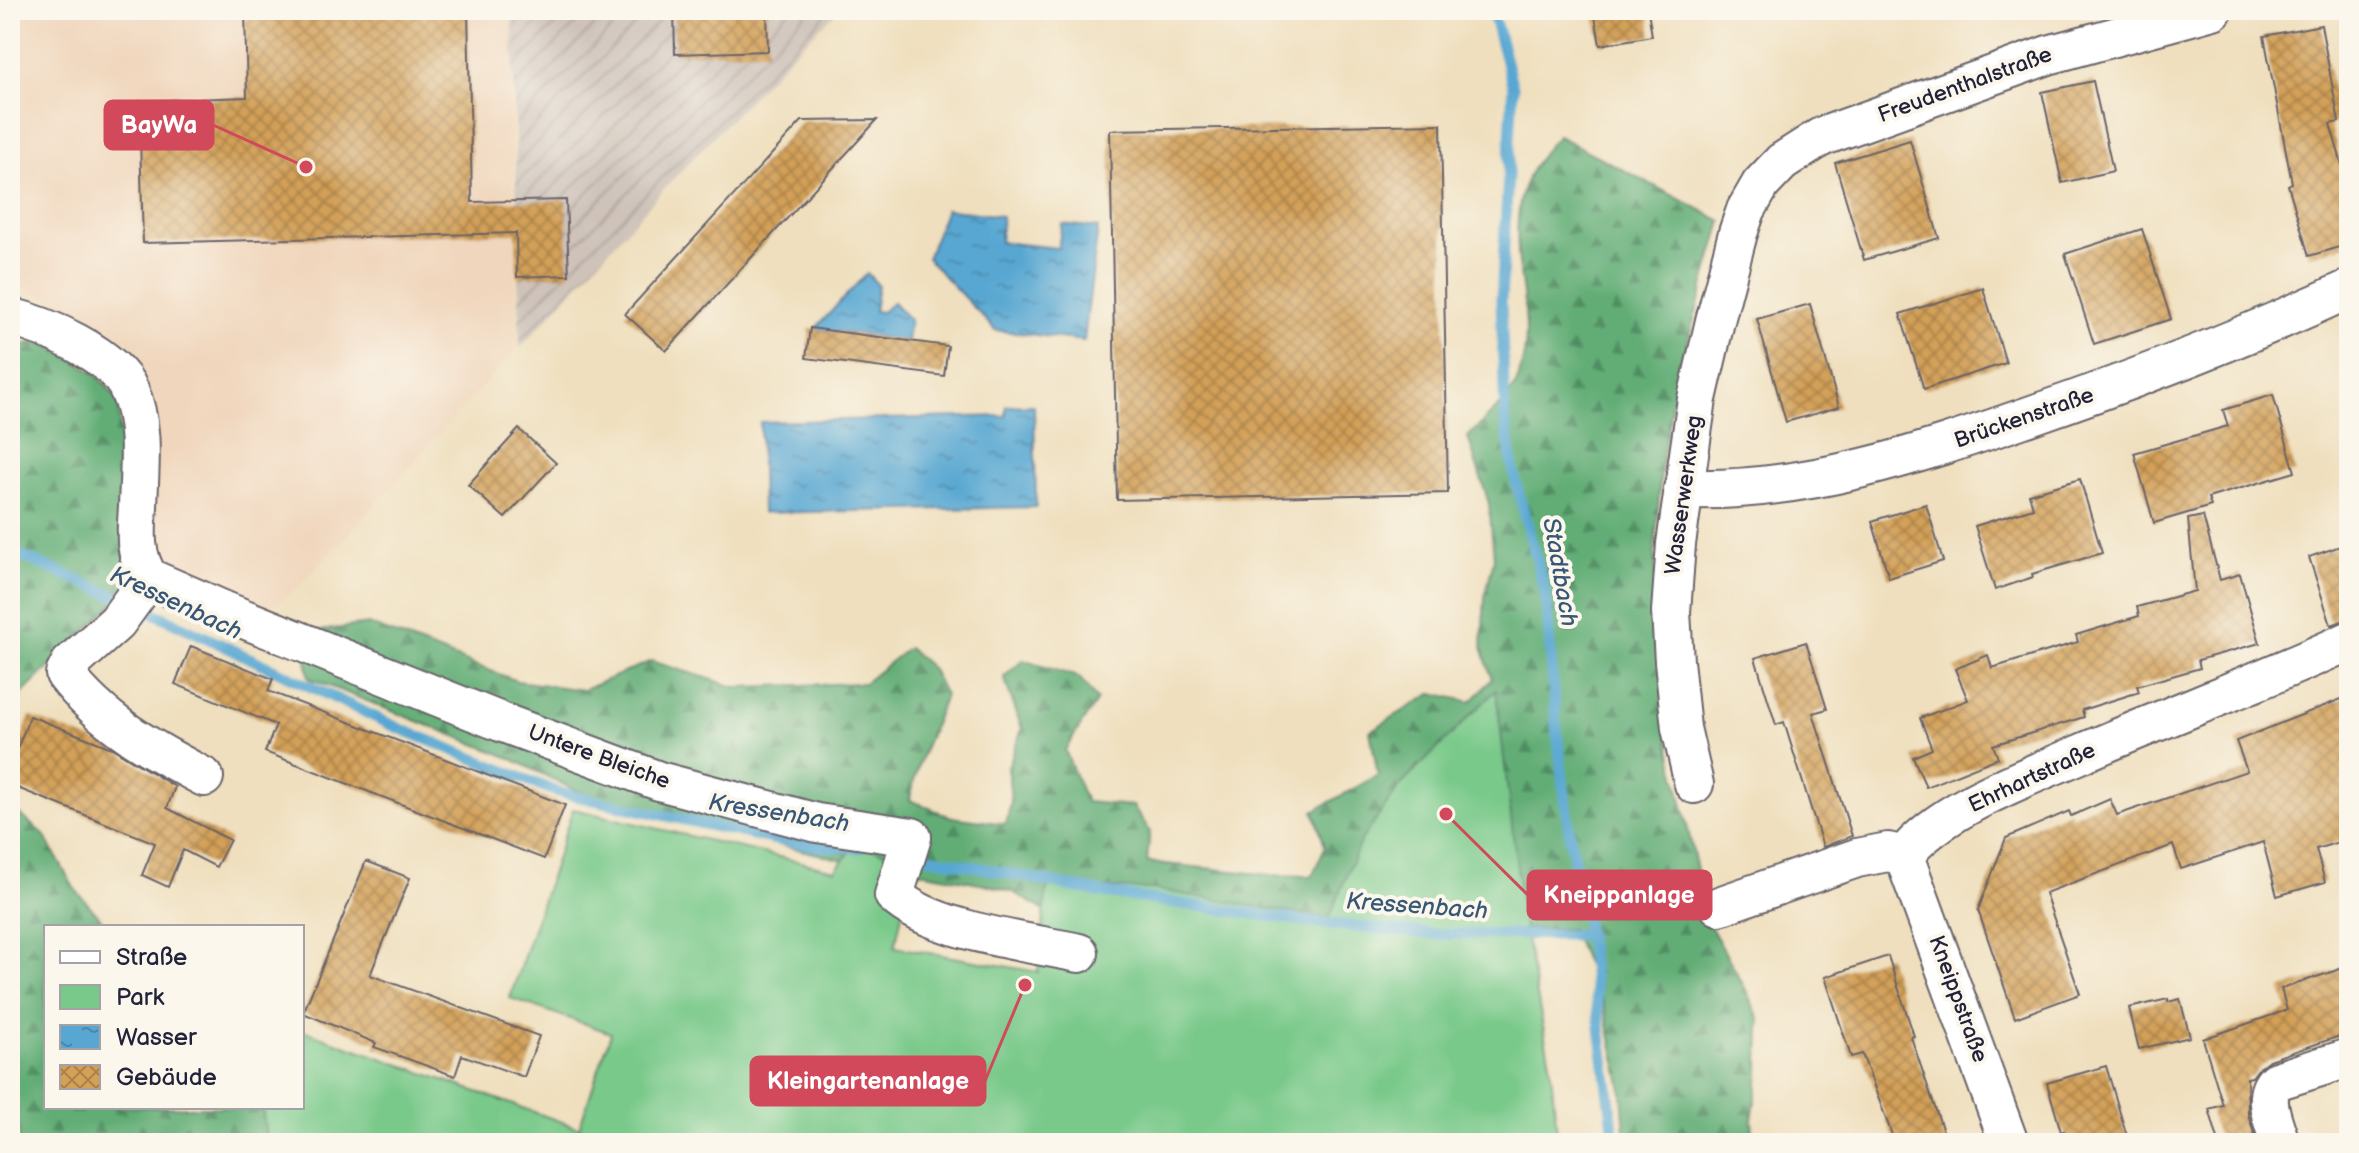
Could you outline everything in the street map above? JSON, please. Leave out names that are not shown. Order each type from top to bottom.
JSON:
[{"type":"street","name":"Freudenthalstraße","points":[[1746,210],[1761,184],[1782,162],[1821,137],[2048,55],[2213,10]]},
{"type":"street","name":"Wasserwerkweg","points":[[1694,784],[1681,728],[1671,612],[1683,489],[1697,399],[1746,210]]},
{"type":"street","name":"Brückenstraße","points":[[1683,489],[1730,491],[1771,487],[1845,474],[1915,454],[2137,379],[2349,289]]},
{"type":"street","points":[[10,317],[74,342],[101,359],[129,389],[138,435],[137,595],[92,647],[70,664],[65,674],[107,719],[150,748],[204,777]]},
{"type":"street","name":"Untere Bleiche","points":[[137,595],[227,612],[486,716],[659,781],[817,823],[912,837],[894,895],[904,905],[950,924],[1079,953]]},
{"type":"street","name":"Ehrhartstraße","points":[[1904,856],[1915,842],[1935,826],[2028,777],[2349,641]]},
{"type":"street","points":[[1719,906],[1857,858],[1888,852],[1904,856]]},
{"type":"street","name":"Kneippstraße","points":[[1904,856],[2009,1143]]},
{"type":"street","points":[[2280,1143],[2267,1096],[2270,1087],[2276,1081],[2349,1058]]},
{"type":"shaded area","points":[[15,10],[510,10],[517,349],[302,584],[280,602],[263,608],[170,573],[155,559],[137,371],[127,352],[105,329],[48,298],[21,288]]},
{"type":"shaded area","points":[[512,10],[839,10],[800,46],[673,179],[520,348]]},
{"type":"green space","points":[[1558,136],[1722,221],[1675,386],[1662,459],[1655,547],[1657,626],[1668,739],[1709,924],[1760,1021],[1759,1077],[1752,1120],[1754,1143],[1626,1143],[1621,1084],[1603,1002],[1571,929],[1408,929],[1065,914],[1043,910],[1013,892],[985,884],[848,861],[634,811],[573,789],[508,757],[309,678],[305,652],[313,632],[368,624],[517,681],[583,690],[651,661],[736,687],[864,683],[908,648],[931,668],[945,695],[920,760],[910,800],[951,817],[1006,824],[1011,802],[1008,767],[1022,729],[1004,677],[1023,660],[1079,677],[1097,700],[1065,750],[1086,802],[1133,806],[1150,831],[1147,862],[1271,875],[1312,876],[1325,847],[1314,811],[1378,775],[1370,731],[1433,693],[1471,702],[1492,679],[1482,647],[1485,597],[1494,558],[1489,504],[1468,437],[1504,400],[1519,376],[1526,329],[1518,252],[1518,215],[1526,182],[1534,166]]},
{"type":"green space","points":[[29,343],[46,345],[94,372],[118,399],[130,587],[20,696],[10,717],[10,351]]},
{"type":"green space","points":[[1496,690],[1524,928],[1550,1063],[1558,1143],[267,1143],[262,1109],[304,1109],[304,1031],[579,1128],[611,1033],[510,998],[573,809],[835,870],[857,844],[886,853],[912,867],[895,947],[1038,972],[1047,887],[1152,889],[1329,919],[1360,842],[1401,785]]},
{"type":"green space","points":[[10,806],[44,835],[74,888],[106,925],[44,925],[44,1109],[262,1109],[267,1143],[20,1143],[10,1043]]},
{"type":"water","points":[[946,209],[1002,216],[1000,242],[1058,248],[1062,224],[1098,228],[1084,341],[995,330],[927,258]]},
{"type":"water","points":[[867,273],[878,285],[874,311],[882,312],[893,302],[910,320],[907,341],[815,329]]},
{"type":"water","points":[[1034,405],[1036,507],[762,513],[760,422],[1006,416],[1006,406]]},
{"type":"building","points":[[245,10],[468,10],[472,202],[566,200],[569,275],[517,277],[516,233],[143,243],[139,101],[247,97]]},
{"type":"building","points":[[674,10],[767,10],[768,51],[675,54]]},
{"type":"building","points":[[1594,10],[1648,10],[1652,36],[1600,45]]},
{"type":"building","points":[[2321,25],[2339,122],[2330,124],[2349,188],[2349,244],[2309,256],[2288,185],[2292,183],[2264,36]]},
{"type":"building","points":[[2093,81],[2113,171],[2062,183],[2042,92]]},
{"type":"building","points":[[877,120],[666,351],[625,314],[802,121]]},
{"type":"building","points":[[1441,124],[1448,493],[1117,500],[1110,130]]},
{"type":"building","points":[[1910,140],[1939,238],[1864,260],[1835,163]]},
{"type":"building","points":[[2142,229],[2171,319],[2094,344],[2065,254]]},
{"type":"building","points":[[1983,288],[2006,363],[1924,389],[1900,314]]},
{"type":"building","points":[[1810,304],[1839,407],[1786,422],[1757,319]]},
{"type":"building","points":[[810,328],[948,346],[944,376],[806,358]]},
{"type":"building","points":[[2273,395],[2295,472],[2208,498],[2211,506],[2154,523],[2134,453],[2228,426],[2223,410]]},
{"type":"building","points":[[519,429],[556,463],[505,518],[468,485]]},
{"type":"building","points":[[2080,479],[2102,553],[2032,574],[2033,577],[1995,590],[1975,526],[2033,508],[2029,494]]},
{"type":"building","points":[[1926,504],[1943,561],[1889,578],[1872,521]]},
{"type":"building","points":[[2203,516],[2220,580],[2240,574],[2260,643],[2198,660],[2200,668],[2137,686],[2139,692],[2082,710],[2084,717],[1993,745],[1998,758],[1926,787],[1913,757],[1932,749],[1920,718],[1968,700],[1955,669],[1988,655],[1992,668],[2078,642],[2076,635],[2139,616],[2137,607],[2195,591],[2188,519]]},
{"type":"building","points":[[2349,543],[2349,619],[2331,625],[2309,557]]},
{"type":"building","points":[[1806,642],[1827,709],[1813,713],[1852,836],[1823,847],[1784,722],[1776,725],[1755,658]]},
{"type":"building","points":[[191,646],[273,679],[268,691],[565,805],[544,859],[265,752],[276,725],[175,684]]},
{"type":"building","points":[[2349,696],[2349,839],[2316,849],[2325,882],[2277,896],[2263,842],[2181,869],[2173,845],[2045,893],[2080,994],[2015,1018],[1978,910],[2006,838],[2069,811],[2071,816],[2110,799],[2117,815],[2247,771],[2236,741]]},
{"type":"building","points":[[30,716],[112,748],[175,787],[167,808],[230,840],[216,867],[183,850],[168,887],[142,875],[155,843],[10,785],[10,767]]},
{"type":"building","points":[[366,861],[410,878],[370,975],[539,1036],[524,1077],[462,1055],[455,1076],[374,1047],[376,1043],[304,1013]]},
{"type":"building","points":[[1888,956],[1914,1036],[1911,1037],[1947,1143],[1895,1143],[1862,1054],[1851,1057],[1825,977]]},
{"type":"building","points":[[2349,966],[2349,1033],[2269,1060],[2247,1078],[2248,1114],[2257,1143],[2219,1143],[2209,1109],[2223,1105],[2203,1039],[2287,1010],[2281,989]]},
{"type":"building","points":[[2168,999],[2168,1002],[2180,999],[2190,1037],[2139,1049],[2129,1008]]},
{"type":"building","points":[[2106,1066],[2129,1143],[2067,1143],[2047,1083]]},
{"type":"waterway","name":"Stadtbach","points":[[1492,10],[1513,87],[1501,300],[1505,417],[1514,474],[1546,596],[1556,724],[1570,838],[1588,935],[1615,1143]]},
{"type":"waterway","name":"Kressenbach","points":[[10,551],[152,612],[396,727],[557,792],[771,839],[861,848]]},
{"type":"waterway","name":"Kressenbach","points":[[914,854],[1098,892],[1303,921],[1428,934],[1588,935]]},
{"type":"place","name":"BayWa","points":[[306,167]]},
{"type":"place","name":"Kneippanlage","points":[[1446,814]]},
{"type":"place","name":"Kleingartenanlage","points":[[1025,985]]}]
